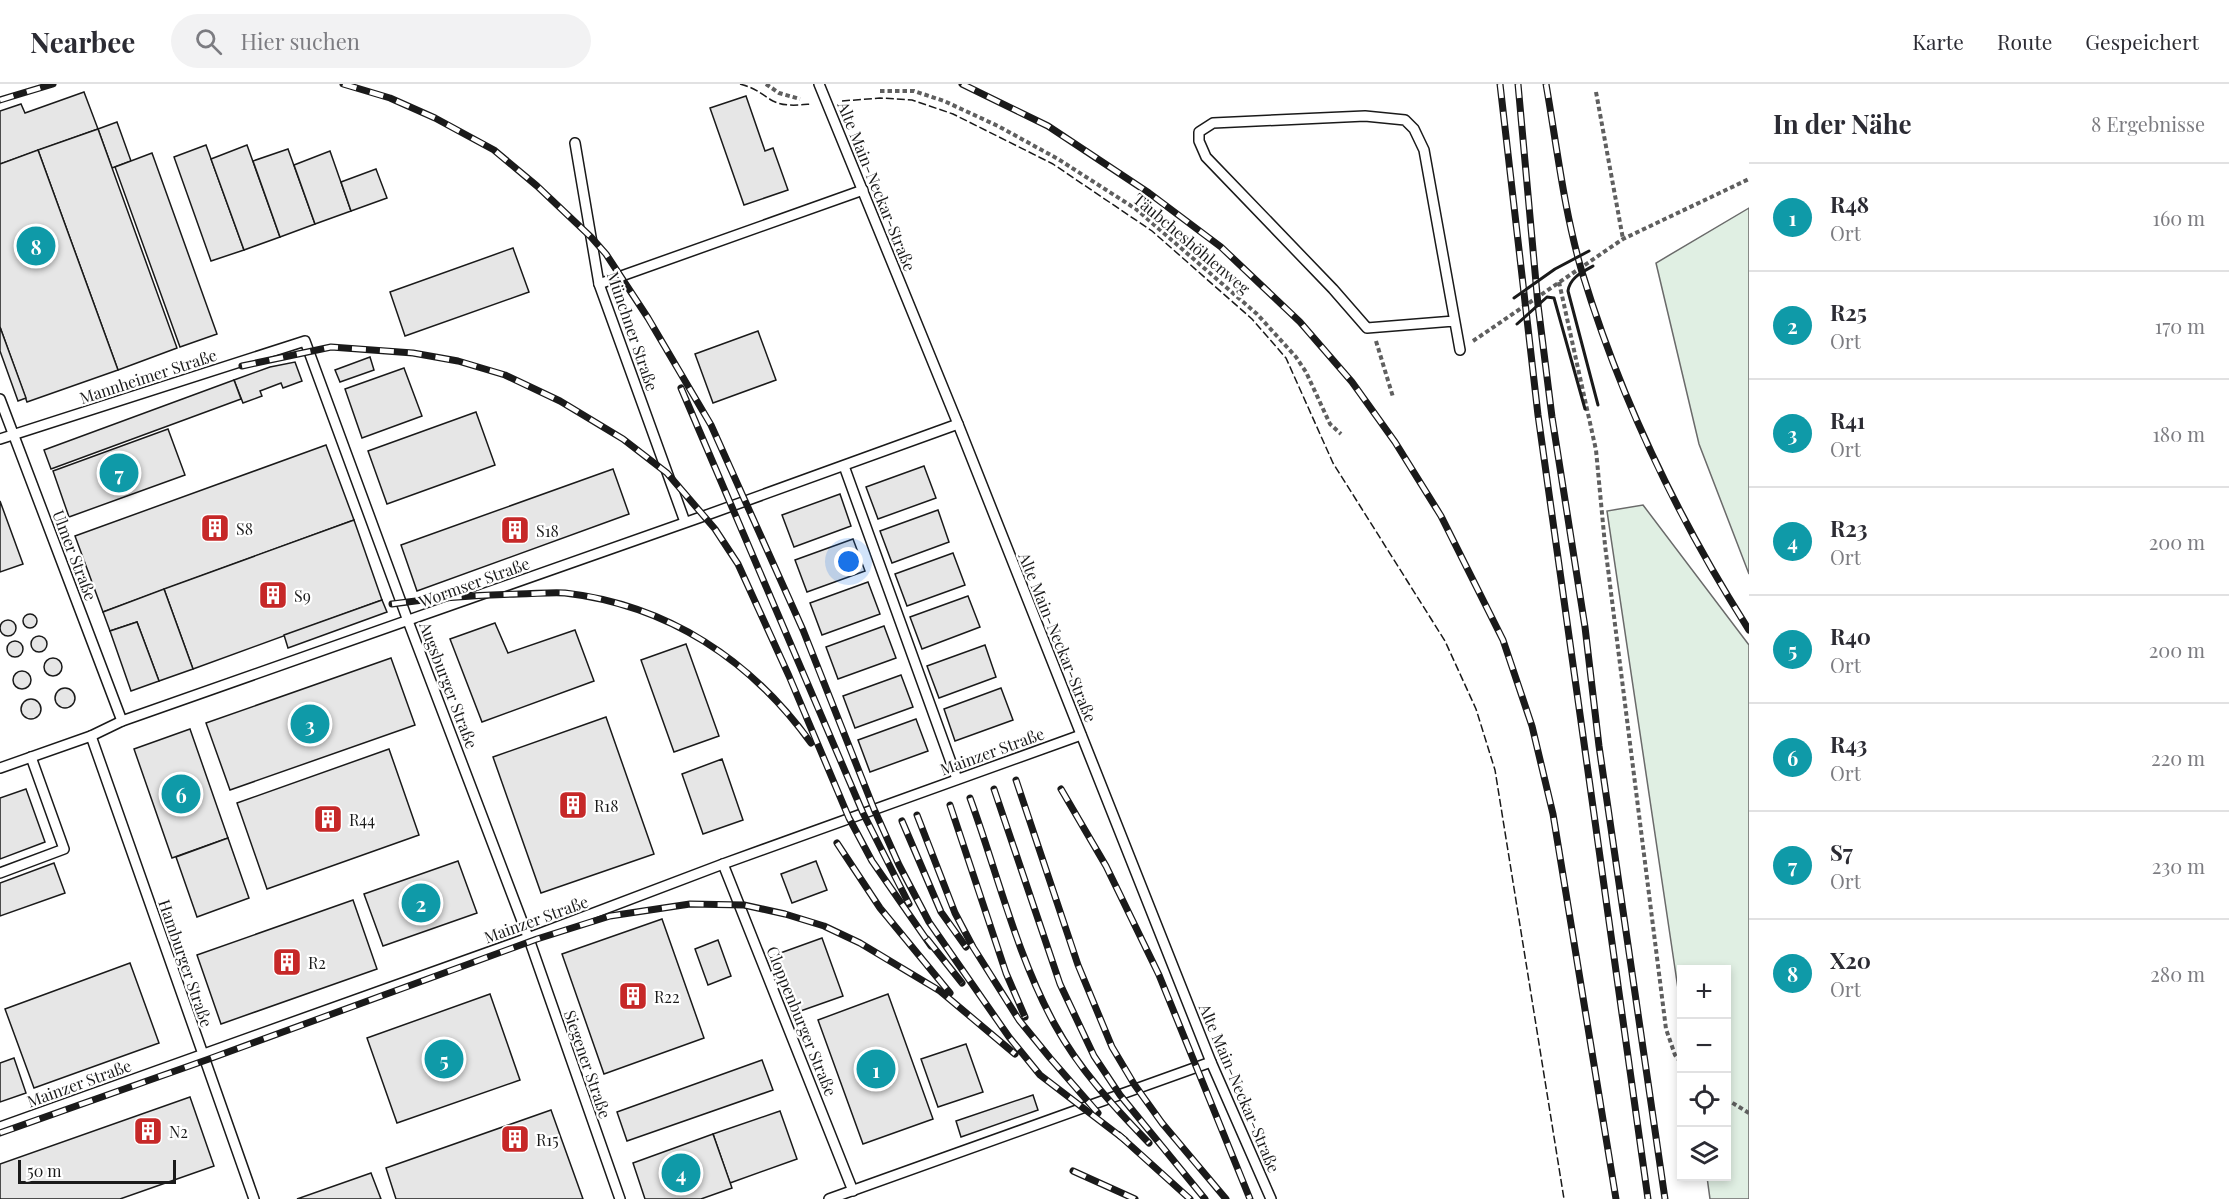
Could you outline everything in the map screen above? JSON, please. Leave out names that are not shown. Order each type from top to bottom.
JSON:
[{"type":"lane","name":"Alte Main-Neckar-Straße","points":[[820,85],[958,424],[1211,1062],[1271,1199]]},
{"type":"lane","points":[[1454,321],[1367,328],[1333,289],[1206,157],[1199,141],[1199,132],[1213,123],[1365,116],[1405,120],[1414,129],[1424,150],[1460,350]]},
{"type":"lane","name":"Münchner Straße","points":[[575,143],[599,284],[685,522]]},
{"type":"lane","points":[[599,284],[863,190]]},
{"type":"lane","name":"Mannheimer Straße","points":[[0,439],[305,341]]},
{"type":"lane","name":"Augsburger Straße","points":[[305,341],[528,938]]},
{"type":"lane","name":"Ulmer Straße","points":[[0,399],[122,721]]},
{"type":"lane","name":"Wormser Straße","points":[[0,768],[91,736],[122,721],[958,424]]},
{"type":"lane","points":[[844,466],[957,779]]},
{"type":"lane","name":"Mainzer Straße","points":[[0,1127],[528,938],[723,864],[1081,735]]},
{"type":"lane","name":"Hamburger Straße","points":[[91,736],[254,1199]]},
{"type":"lane","points":[[0,873],[64,849],[31,757]]},
{"type":"lane","name":"Cloppenburger Straße","points":[[723,864],[853,1191]]},
{"type":"lane","name":"Siegener Straße","points":[[528,938],[620,1199]]},
{"type":"lane","points":[[829,1199],[1211,1062]]},
{"type":"path","points":[[766,84],[779,93],[800,99]]},
{"type":"path","name":"Täubcheshöhlenweg","points":[[880,91],[914,91],[944,101],[1058,159],[1136,209],[1257,314],[1296,357],[1319,397],[1330,424],[1341,435]]},
{"type":"path","points":[[1596,92],[1623,239]]},
{"type":"path","points":[[1460,350],[1623,239],[1749,179]]},
{"type":"path","points":[[1559,282],[1596,450],[1605,545],[1666,1029],[1677,1058]]},
{"type":"path","points":[[1373,329],[1393,397]]},
{"type":"path","points":[[1731,1102],[1749,1113]]},
{"type":"green space","points":[[1749,208],[1749,574],[1699,444],[1656,263]]},
{"type":"green space","points":[[1643,505],[1749,645],[1749,1199],[1710,1199],[1708,1181],[1731,1181],[1731,965],[1677,965],[1677,982],[1607,511]]},
{"type":"building","points":[[84,92],[98,129],[0,164],[0,111],[21,104],[25,113]]},
{"type":"building","points":[[746,96],[765,151],[773,148],[788,190],[744,205],[710,108]]},
{"type":"building","points":[[117,122],[131,161],[112,168],[98,129]]},
{"type":"building","points":[[98,129],[177,348],[118,370],[38,150]]},
{"type":"building","points":[[206,145],[244,250],[211,261],[174,157]]},
{"type":"building","points":[[247,145],[280,237],[244,250],[211,159]]},
{"type":"building","points":[[288,149],[315,224],[280,237],[253,161]]},
{"type":"building","points":[[38,150],[118,370],[27,402],[0,327],[0,164]]},
{"type":"building","points":[[330,151],[351,211],[315,224],[294,165]]},
{"type":"building","points":[[152,153],[217,334],[180,347],[115,167]]},
{"type":"building","points":[[376,169],[387,198],[351,211],[341,182]]},
{"type":"building","points":[[513,248],[529,292],[405,336],[390,292]]},
{"type":"building","points":[[0,327],[26,398],[18,401],[0,351]]},
{"type":"building","points":[[758,331],[776,380],[713,403],[695,354]]},
{"type":"building","points":[[370,357],[374,370],[340,382],[335,370]]},
{"type":"building","points":[[295,362],[302,381],[283,388],[281,383],[260,391],[262,396],[243,403],[234,380],[270,367]]},
{"type":"building","points":[[404,368],[422,416],[362,438],[345,389]]},
{"type":"building","points":[[234,380],[241,399],[51,469],[44,450]]},
{"type":"building","points":[[476,412],[495,465],[387,504],[368,451]]},
{"type":"building","points":[[168,429],[185,475],[69,517],[53,471]]},
{"type":"building","name":"S8","points":[[326,445],[354,520],[103,612],[75,536]]},
{"type":"building","points":[[924,466],[936,498],[878,519],[866,487]]},
{"type":"building","name":"S18","points":[[613,469],[629,514],[417,591],[401,545]]},
{"type":"building","points":[[840,494],[851,526],[794,547],[782,515]]},
{"type":"building","points":[[0,501],[23,564],[0,572]]},
{"type":"building","points":[[938,510],[949,542],[892,563],[880,531]]},
{"type":"building","name":"S9","points":[[354,520],[382,600],[193,669],[164,589]]},
{"type":"building","points":[[853,539],[865,571],[807,592],[795,560]]},
{"type":"building","points":[[953,553],[965,585],[907,606],[895,574]]},
{"type":"building","points":[[868,582],[880,614],[822,635],[810,603]]},
{"type":"building","points":[[164,589],[193,669],[159,681],[137,622],[110,631],[103,612]]},
{"type":"building","points":[[968,596],[980,627],[922,649],[910,617]]},
{"type":"building","points":[[382,600],[387,612],[288,648],[284,635]]},
{"type":"building","points":[[30,614],[35,616],[37,621],[35,626],[30,628],[25,626],[23,621],[25,616]]},
{"type":"building","points":[[5,620],[11,620],[16,628],[14,634],[5,636],[0,631],[0,625]]},
{"type":"building","points":[[137,622],[159,681],[131,691],[110,631]]},
{"type":"building","points":[[495,623],[508,653],[575,630],[594,681],[482,722],[450,639]]},
{"type":"building","points":[[884,626],[896,658],[838,679],[826,647]]},
{"type":"building","points":[[36,636],[42,636],[47,644],[45,650],[36,652],[31,647],[31,641]]},
{"type":"building","points":[[15,641],[21,643],[23,649],[21,655],[15,657],[9,655],[7,649],[9,643]]},
{"type":"building","points":[[686,644],[719,736],[674,752],[641,660]]},
{"type":"building","points":[[985,645],[996,677],[939,698],[927,666]]},
{"type":"building","points":[[53,658],[59,661],[62,667],[59,673],[53,676],[47,673],[44,667],[47,661]]},
{"type":"building","points":[[391,658],[415,725],[230,790],[206,723]]},
{"type":"building","points":[[22,671],[28,674],[31,680],[28,686],[22,689],[16,686],[13,680],[16,674]]},
{"type":"building","points":[[901,675],[913,707],[855,728],[843,696]]},
{"type":"building","points":[[65,688],[72,691],[75,698],[72,705],[65,708],[58,705],[55,698],[58,691]]},
{"type":"building","points":[[1001,688],[1013,720],[955,741],[944,709]]},
{"type":"building","points":[[31,699],[38,702],[41,709],[38,716],[31,719],[24,716],[21,709],[24,702]]},
{"type":"building","name":"R18","points":[[606,717],[654,854],[541,893],[493,757]]},
{"type":"building","points":[[916,719],[928,751],[870,772],[858,740]]},
{"type":"building","points":[[190,729],[228,838],[172,858],[134,749]]},
{"type":"building","name":"R44","points":[[389,749],[419,835],[267,889],[237,803]]},
{"type":"building","points":[[722,759],[743,820],[703,834],[682,774]]},
{"type":"building","points":[[26,789],[45,842],[0,859],[0,798]]},
{"type":"building","points":[[228,838],[249,898],[197,917],[176,857]]},
{"type":"building","points":[[458,861],[477,913],[383,946],[364,894]]},
{"type":"building","points":[[816,861],[827,890],[792,903],[781,874]]},
{"type":"building","points":[[54,863],[65,893],[0,916],[0,883]]},
{"type":"building","name":"R2","points":[[353,900],[377,969],[221,1024],[197,955]]},
{"type":"building","name":"R22","points":[[662,919],[704,1038],[604,1074],[562,954]]},
{"type":"building","points":[[822,938],[843,996],[792,1014],[772,956]]},
{"type":"building","points":[[718,940],[731,976],[708,985],[695,949]]},
{"type":"building","points":[[130,963],[159,1043],[34,1088],[5,1009]]},
{"type":"building","points":[[490,994],[520,1080],[397,1123],[367,1038]]},
{"type":"building","points":[[888,994],[933,1119],[863,1144],[818,1020]]},
{"type":"building","points":[[966,1044],[983,1092],[938,1107],[921,1059]]},
{"type":"building","points":[[14,1058],[26,1093],[0,1102],[0,1063]]},
{"type":"building","points":[[762,1060],[773,1090],[627,1141],[617,1112]]},
{"type":"building","points":[[1033,1095],[1038,1110],[961,1137],[956,1121]]},
{"type":"building","name":"N2","points":[[190,1097],[214,1166],[120,1199],[0,1199],[0,1164]]},
{"type":"building","name":"R15","points":[[551,1110],[583,1199],[396,1199],[386,1168]]},
{"type":"building","points":[[780,1111],[797,1159],[730,1183],[713,1134]]},
{"type":"building","points":[[713,1134],[732,1188],[701,1199],[645,1199],[633,1163]]},
{"type":"building","points":[[371,1173],[381,1199],[297,1199]]},
{"type":"railway","points":[[0,100],[53,84]]},
{"type":"railway","points":[[343,84],[390,98],[435,118],[494,150],[537,186],[606,254],[648,318],[711,425],[803,630],[874,809],[899,865],[929,922],[1009,1037],[1040,1075],[1125,1140]]},
{"type":"railway","points":[[962,84],[1048,126],[1149,193],[1221,247],[1300,322],[1352,382],[1395,442],[1441,516],[1503,640],[1532,726],[1553,814],[1616,1199]]},
{"type":"railway","points":[[1500,84],[1538,415],[1648,1199]]},
{"type":"railway","points":[[1518,84],[1538,305],[1552,417],[1585,627],[1599,746],[1665,1199]]},
{"type":"railway","points":[[1546,84],[1576,249],[1614,366],[1653,457],[1675,501],[1749,630]]},
{"type":"railway","points":[[242,366],[331,347],[413,353],[458,361],[505,375],[560,401],[623,439],[667,473],[715,529],[738,564],[789,676],[849,818],[872,861],[931,946]]},
{"type":"railway","points":[[681,388],[863,813],[909,904]]},
{"type":"railway","points":[[392,604],[471,596],[565,593],[603,599],[638,610],[704,641],[734,662],[762,686],[811,743]]},
{"type":"railway","points":[[1016,780],[1078,965],[1112,1047],[1134,1084],[1162,1123],[1226,1199]]},
{"type":"railway","points":[[994,789],[1060,984],[1094,1056],[1120,1095],[1205,1199]]},
{"type":"railway","points":[[1061,789],[1106,866],[1159,975],[1250,1199]]},
{"type":"railway","points":[[970,798],[1029,971],[1055,1025],[1086,1072],[1149,1143]]},
{"type":"railway","points":[[950,805],[1006,973],[1025,1017]]},
{"type":"railway","points":[[917,815],[955,913],[973,947],[1019,1020],[1098,1113]]},
{"type":"railway","points":[[902,821],[941,912],[966,947]]},
{"type":"railway","points":[[837,843],[880,908],[950,993]]},
{"type":"railway","points":[[0,1133],[537,939],[610,916],[690,904],[744,905],[824,926],[860,943],[940,991],[1015,1054]]},
{"type":"railway","points":[[927,939],[962,983]]},
{"type":"railway","points":[[1119,1135],[1190,1199]]},
{"type":"railway","points":[[1073,1171],[1135,1199]]},
{"type":"fence","points":[[740,84],[755,89],[778,103],[811,104]]},
{"type":"fence","points":[[842,101],[880,98],[912,100],[953,114],[1053,164],[1152,231],[1252,319],[1286,358],[1333,463],[1445,641],[1476,709],[1495,770],[1564,1199]]},
{"type":"wall","points":[[1514,298],[1555,269],[1589,251]]},
{"type":"wall","points":[[1593,266],[1574,279],[1568,291],[1598,405]]},
{"type":"wall","points":[[1517,324],[1547,297],[1554,298],[1585,409]]},
{"type":"place","name":"X20","points":[[36,246]]},
{"type":"place","name":"S7","points":[[119,473]]},
{"type":"place","name":"S8","points":[[215,528]]},
{"type":"place","name":"S18","points":[[515,530]]},
{"type":"place","name":"S9","points":[[273,595]]},
{"type":"place","name":"R41","points":[[310,724]]},
{"type":"place","name":"R43","points":[[181,794]]},
{"type":"place","name":"R18","points":[[573,805]]},
{"type":"place","name":"R44","points":[[328,819]]},
{"type":"place","name":"R25","points":[[421,903]]},
{"type":"place","name":"R2","points":[[287,962]]},
{"type":"place","name":"R22","points":[[633,996]]},
{"type":"place","name":"R40","points":[[444,1059]]},
{"type":"place","name":"R48","points":[[876,1069]]},
{"type":"place","name":"N2","points":[[148,1131]]},
{"type":"place","name":"R15","points":[[515,1139]]},
{"type":"place","name":"R23","points":[[681,1173]]}]
